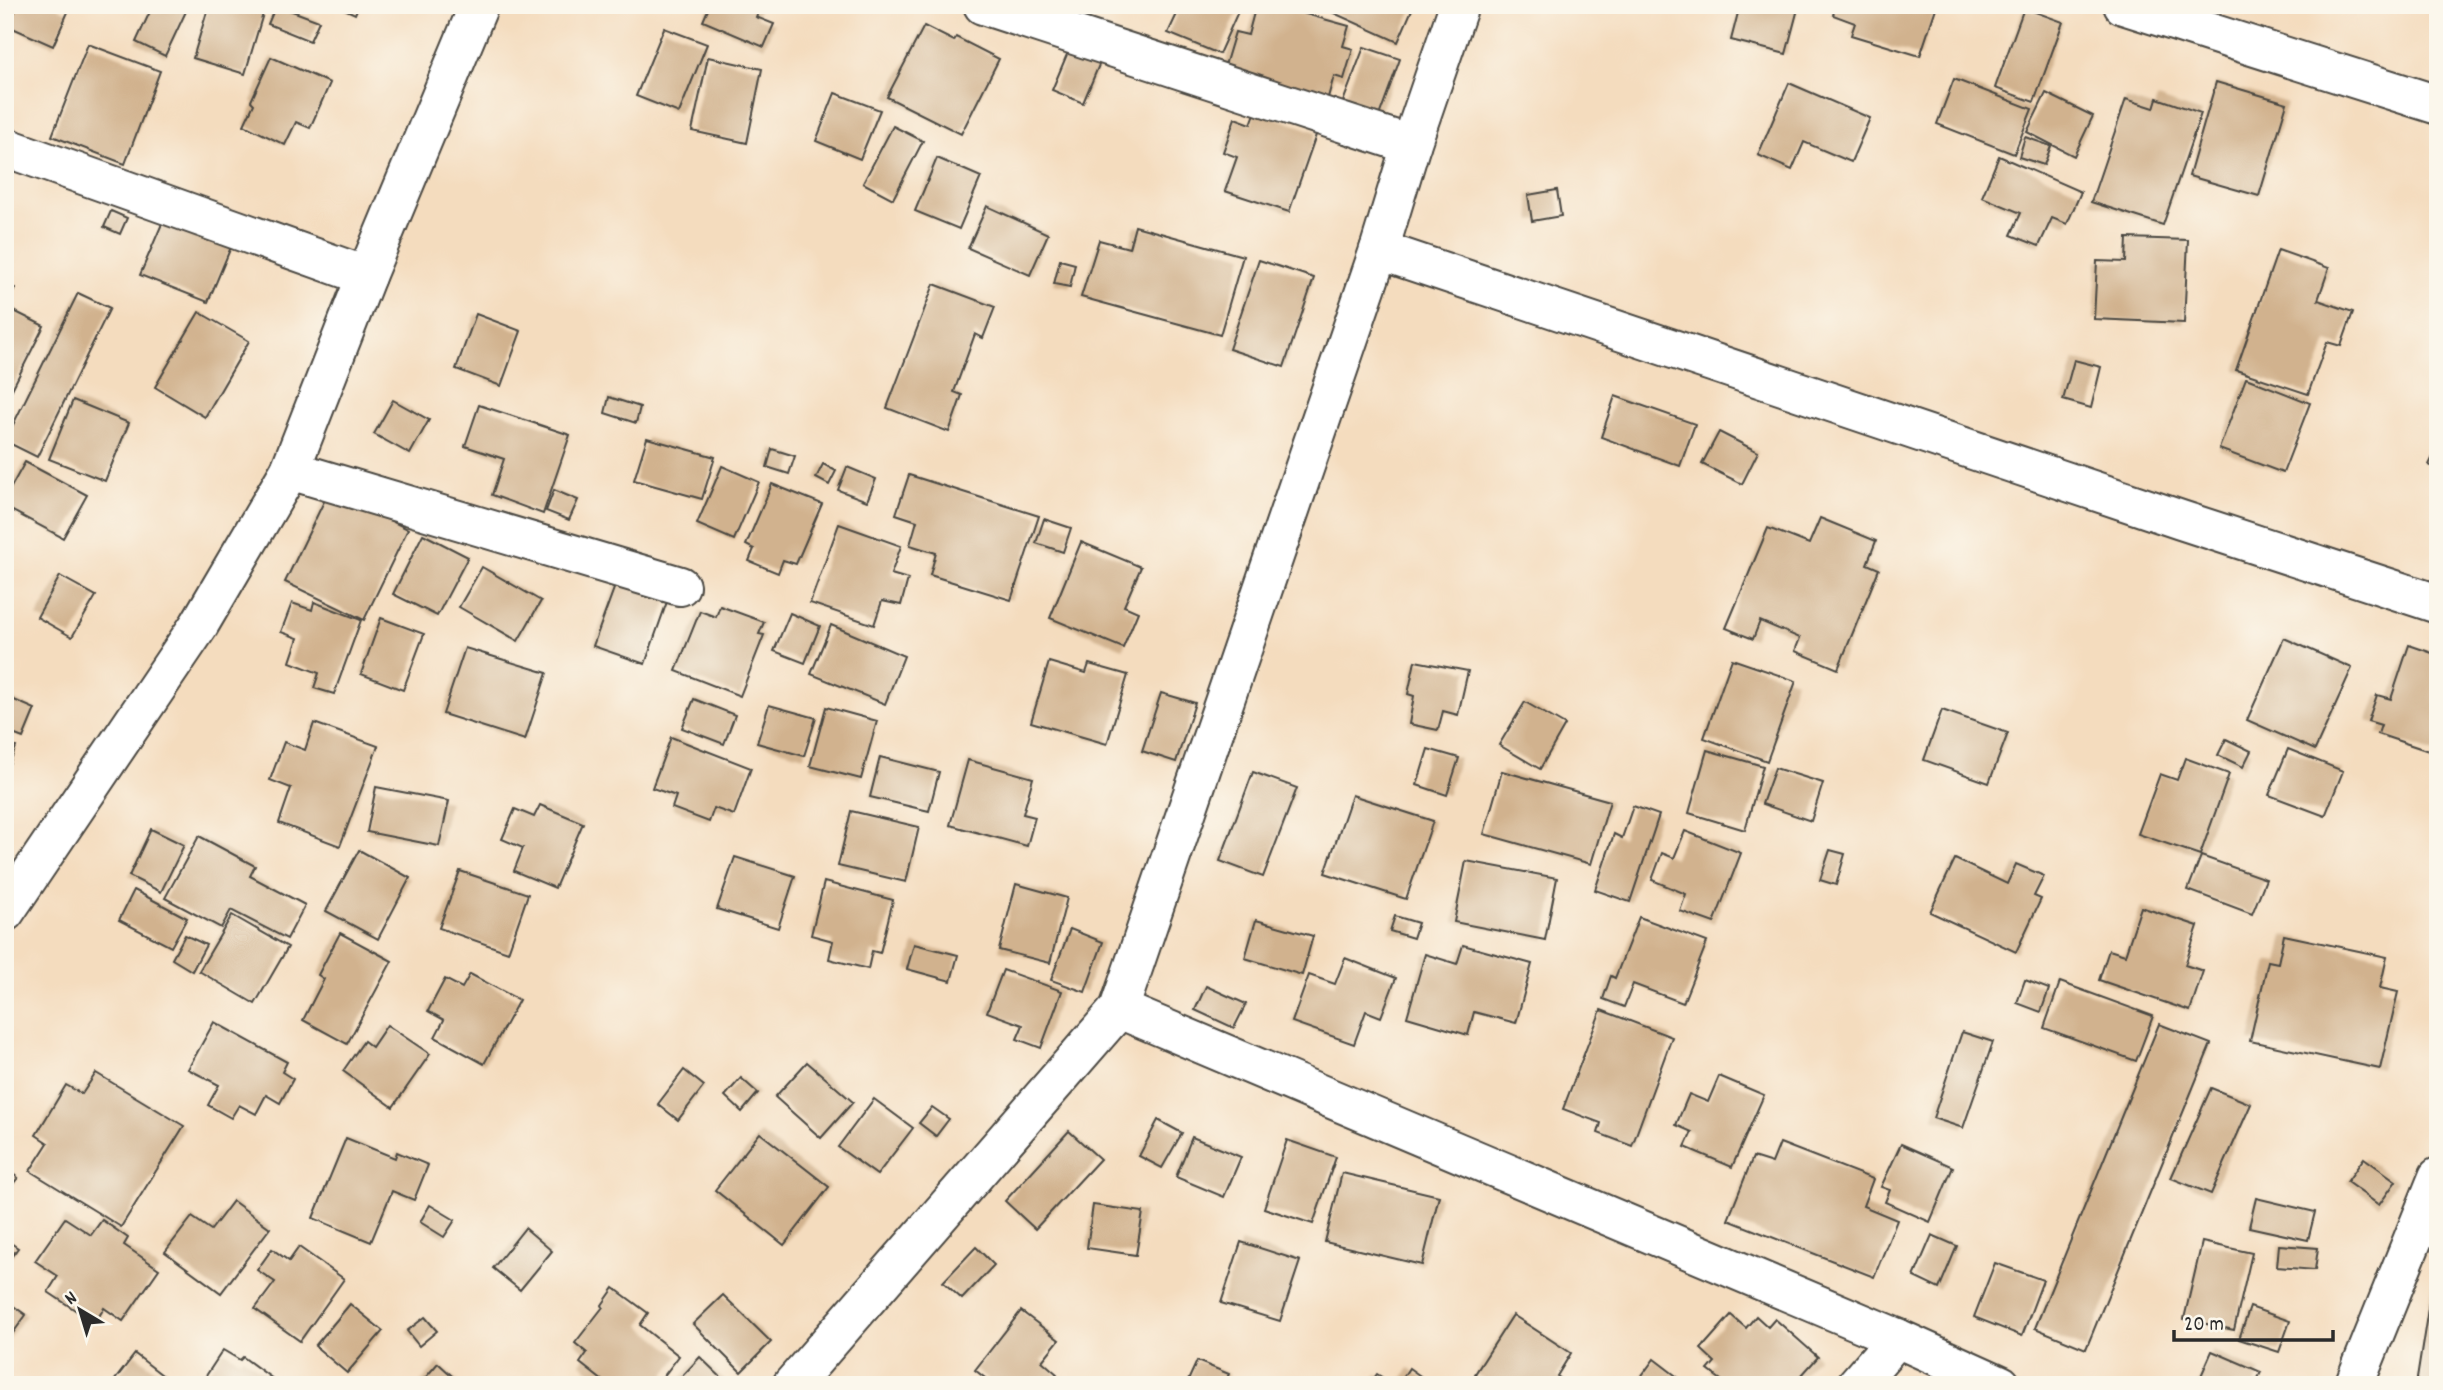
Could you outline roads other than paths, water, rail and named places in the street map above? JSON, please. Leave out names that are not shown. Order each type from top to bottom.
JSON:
[{"type":"street","points":[[5,912],[199,625],[290,470],[366,276],[479,5]]},
{"type":"street","points":[[983,5],[1411,145]]},
{"type":"street","points":[[803,1381],[1119,1009],[1379,250],[1411,145],[1459,5]]},
{"type":"street","points":[[2123,5],[2438,105]]},
{"type":"street","points":[[5,147],[366,276]]},
{"type":"street","points":[[1379,250],[2168,516],[2438,604]]},
{"type":"street","points":[[290,470],[680,586]]},
{"type":"street","points":[[1119,1009],[1897,1338],[2001,1385]]},
{"type":"street","points":[[2354,1385],[2438,1177]]},
{"type":"street","points":[[1856,1385],[1897,1338]]}]
